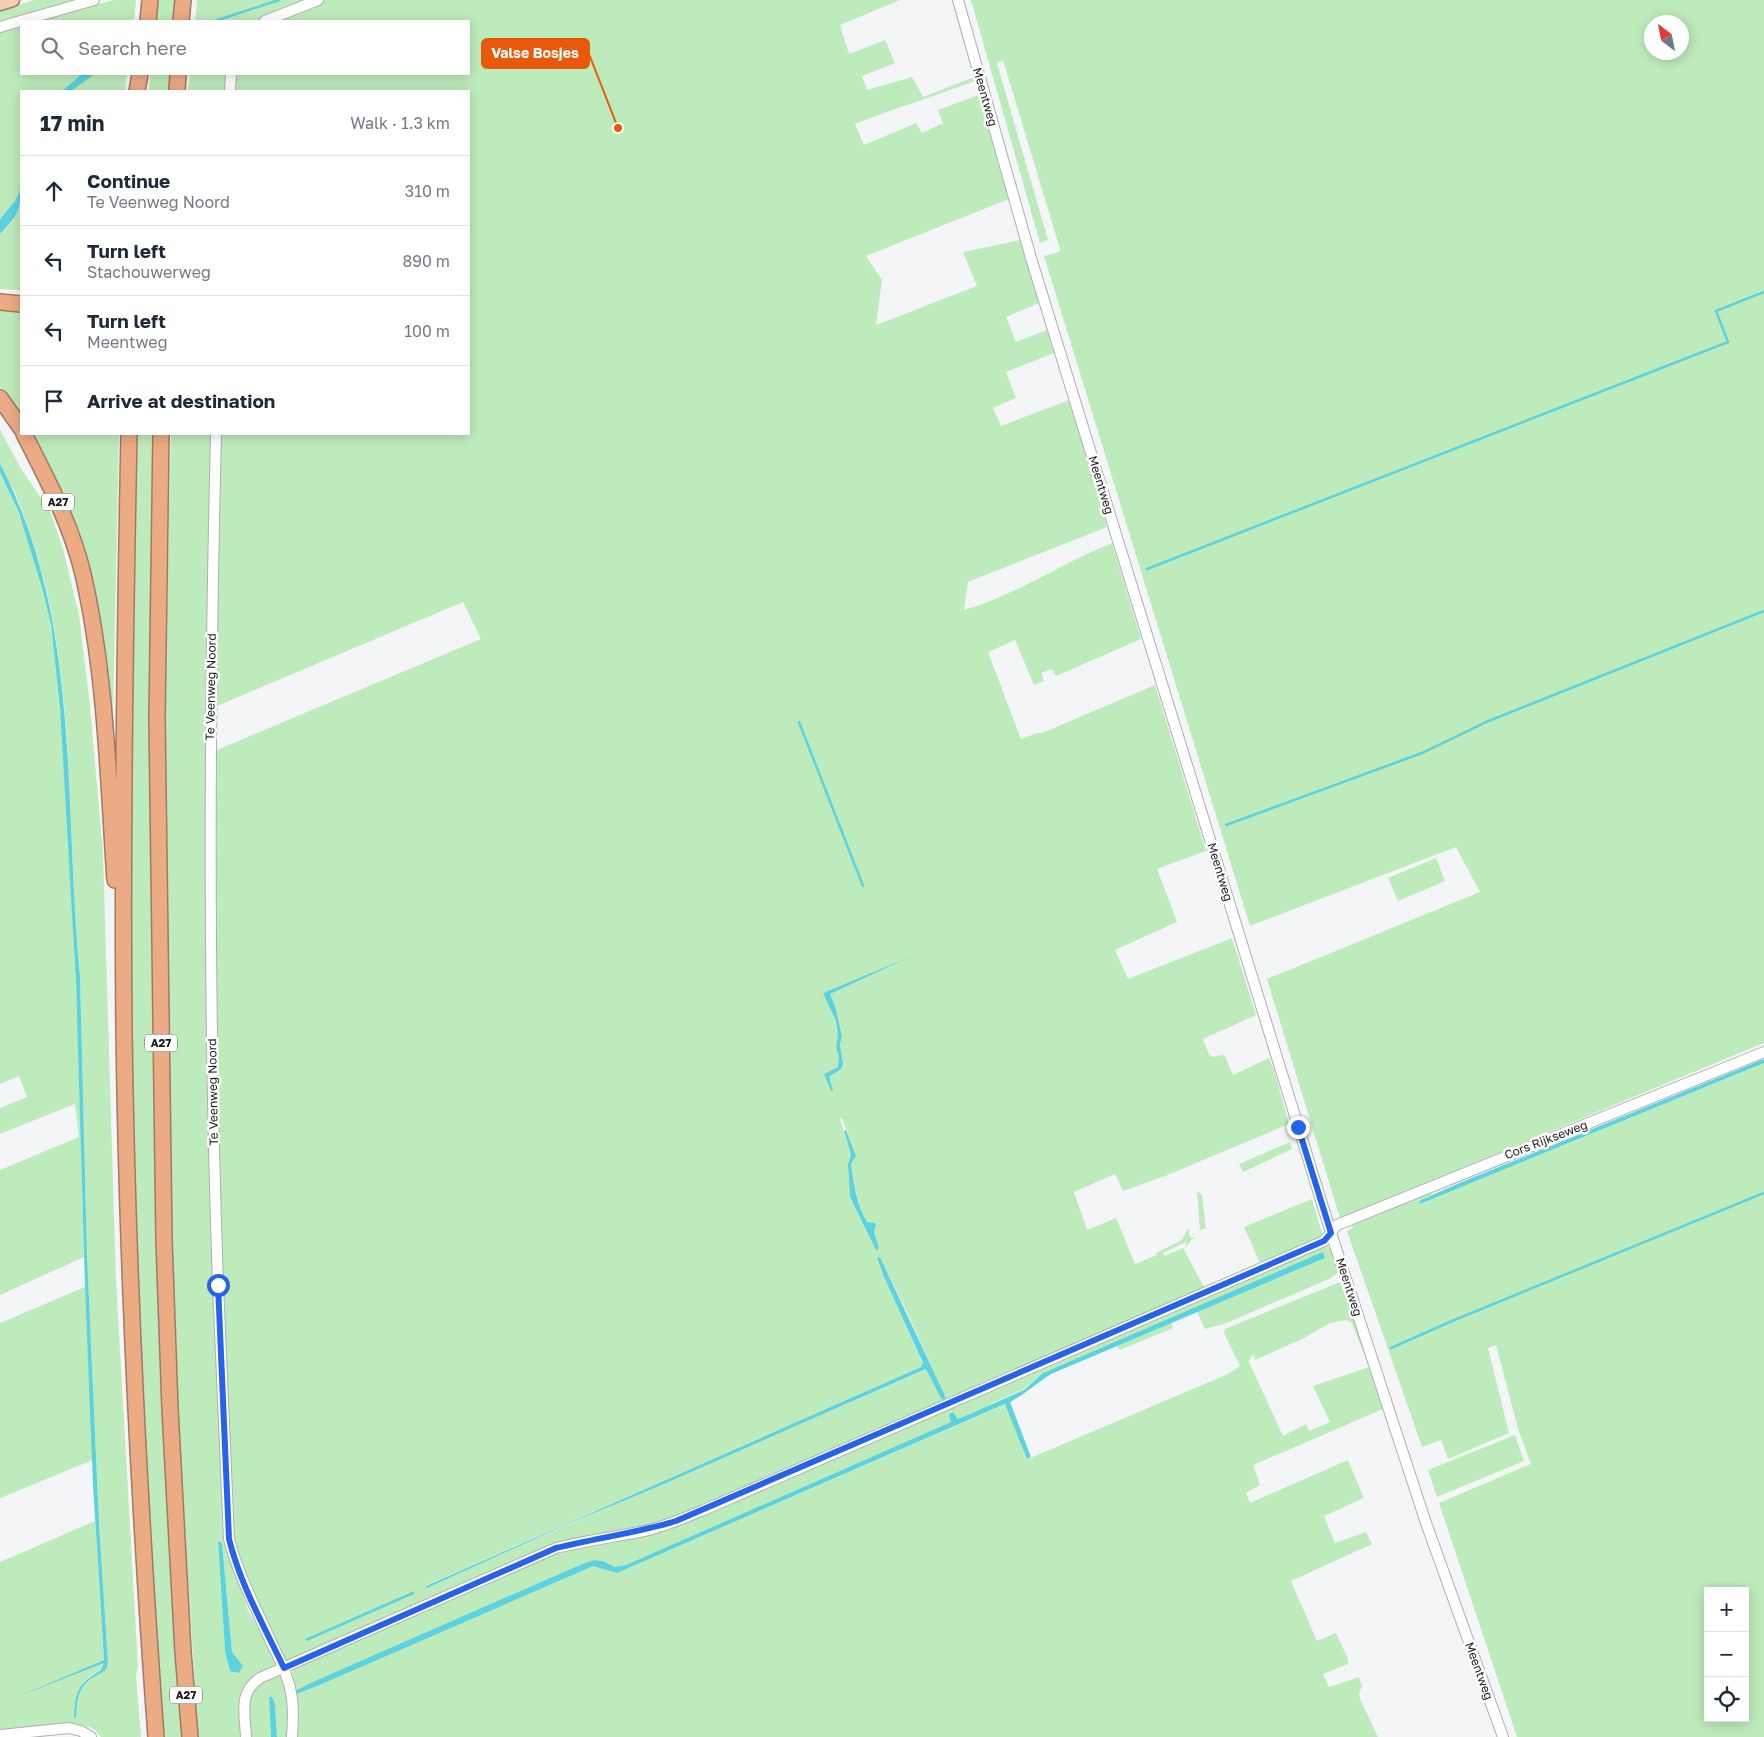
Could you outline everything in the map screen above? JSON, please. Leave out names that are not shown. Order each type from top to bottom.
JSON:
[{"type":"highway","points":[[148,20],[150,0]]},
{"type":"highway","points":[[181,20],[183,0]]},
{"type":"highway","points":[[137,90],[140,75]]},
{"type":"highway","points":[[144,90],[145,75]]},
{"type":"highway","points":[[177,90],[178,75]]},
{"type":"highway","points":[[0,302],[20,304]]},
{"type":"highway","points":[[0,398],[20,427]]},
{"type":"highway","name":"A27","points":[[25,435],[56,497],[80,565],[89,607],[103,702],[124,1032]]},
{"type":"highway","name":"A27","points":[[129,435],[124,714],[124,1032],[136,1410],[156,1737]]},
{"type":"highway","name":"A27","points":[[162,435],[157,718],[164,1240],[170,1408],[183,1652],[190,1737]]},
{"type":"main road","points":[[0,4],[13,0]]},
{"type":"street","points":[[24,20],[94,0]]},
{"type":"street","points":[[268,20],[318,0]]},
{"type":"street","name":"Meentweg","points":[[958,0],[1034,267],[1331,1233],[1426,1523],[1503,1737]]},
{"type":"street","points":[[0,27],[20,21]]},
{"type":"street","points":[[230,90],[231,75]]},
{"type":"street","name":"Te Veenweg Noord","points":[[216,435],[210,686],[210,903],[218,1285],[229,1539],[242,1579],[284,1668],[292,1703],[292,1737]]},
{"type":"street","name":"Cors Rijkseweg","points":[[246,1737],[244,1706],[246,1694],[251,1683],[284,1668],[556,1548],[645,1530],[676,1521],[706,1509],[1324,1241],[1337,1225],[1764,1052]]},
{"type":"street","points":[[0,1735],[69,1728],[82,1731],[91,1737]]},
{"type":"green space","points":[[35,0],[82,0],[0,22],[0,10]]},
{"type":"green space","points":[[114,0],[136,0],[134,20],[41,20]]},
{"type":"green space","points":[[156,0],[177,0],[176,20],[154,20]]},
{"type":"green space","points":[[197,0],[311,0],[261,20],[195,20]]},
{"type":"green space","points":[[324,0],[900,0],[840,25],[849,54],[885,40],[895,63],[862,76],[867,90],[912,77],[923,97],[974,77],[975,81],[855,124],[864,145],[916,123],[922,133],[943,123],[938,110],[979,95],[1009,199],[866,256],[882,280],[876,325],[977,286],[963,252],[1020,240],[1039,303],[1006,317],[1016,342],[1047,330],[1054,353],[1006,372],[1016,398],[993,408],[1001,426],[1069,400],[1107,527],[968,582],[964,610],[1002,596],[1112,543],[1141,639],[1056,676],[1052,669],[1041,673],[1044,681],[1034,685],[1015,640],[988,652],[1021,739],[1042,733],[1155,685],[1206,851],[1157,869],[1177,922],[1115,950],[1128,979],[1232,938],[1256,1015],[1203,1039],[1209,1055],[1213,1057],[1225,1056],[1233,1075],[1269,1058],[1273,1066],[1289,1124],[1165,1176],[1123,1191],[1115,1174],[1074,1192],[1087,1230],[1116,1218],[1135,1264],[1157,1255],[1156,1253],[1182,1240],[1188,1228],[1190,1237],[1196,1238],[1192,1239],[1185,1248],[1186,1242],[1163,1253],[1165,1256],[1183,1248],[1205,1289],[686,1513],[657,1523],[590,1536],[288,1661],[284,1661],[234,1550],[222,1340],[212,752],[481,639],[463,602],[212,708],[217,435],[470,435],[470,90],[232,90],[233,75],[470,75],[470,20],[274,20]],"holes":[[[911,956],[830,994],[836,1009],[842,1036],[840,1045],[841,1069],[829,1077],[831,1091],[824,1074],[838,1067],[840,1057],[836,1047],[838,1035],[836,1021],[823,993]],[[842,1118],[856,1156],[851,1163],[858,1201],[867,1222],[875,1223],[876,1226],[874,1232],[879,1248],[876,1249],[850,1197],[848,1164],[851,1155],[840,1119]],[[880,1257],[946,1399],[942,1400],[927,1369],[427,1588],[427,1585],[921,1367],[923,1364],[877,1259]]]},
{"type":"green space","points":[[971,0],[1764,0],[1764,1043],[1428,1182],[1432,1195],[1419,1201],[1420,1204],[1764,1063],[1764,1737],[1517,1737],[1439,1503],[1531,1464],[1519,1432],[1496,1345],[1488,1348],[1509,1433],[1448,1459],[1441,1440],[1422,1447],[1347,1231],[1353,1228],[1349,1215],[1340,1218],[1267,979],[1480,892],[1456,847],[1250,926],[1044,256],[1059,252],[1060,249],[1003,60],[997,63],[1048,240],[1040,243]]},
{"type":"green space","points":[[20,25],[20,75],[81,75],[63,90],[20,90],[20,190],[15,201],[0,219],[0,31]]},
{"type":"green space","points":[[94,75],[127,75],[125,90],[72,90]]},
{"type":"green space","points":[[150,75],[173,75],[172,90],[149,90]]},
{"type":"green space","points":[[190,75],[227,75],[227,90],[188,90]]},
{"type":"green space","points":[[20,207],[20,290],[0,289],[0,234],[11,223]]},
{"type":"green space","points":[[0,307],[20,308],[20,417],[0,387]]},
{"type":"green space","points":[[0,430],[20,467],[50,511],[63,549],[79,615],[90,706],[103,853],[116,1281],[138,1666],[136,1676],[141,1737],[101,1737],[90,1727],[73,1724],[0,1731],[0,1562],[95,1521],[104,1660],[32,1691],[104,1663],[102,1668],[90,1676],[78,1691],[74,1718],[77,1702],[83,1687],[102,1671],[108,1663],[99,1523],[87,1254],[80,977],[64,699],[47,593],[40,564],[26,522],[16,495],[0,464]]},
{"type":"green space","points":[[30,435],[119,435],[113,717],[107,661],[98,614]]},
{"type":"green space","points":[[135,435],[158,435],[151,767],[154,1079],[163,1384],[185,1737],[161,1737],[141,1409],[131,1116],[128,837]]},
{"type":"green space","points":[[171,435],[214,435],[208,985],[234,1568],[248,1611],[277,1662],[271,1669],[250,1680],[245,1687],[240,1702],[241,1737],[198,1737],[176,1370],[170,1208],[165,876]],"holes":[[[218,1541],[222,1543],[232,1652],[242,1666],[230,1671],[225,1650]]]},
{"type":"green space","points":[[0,472],[24,527],[42,584],[54,651],[61,708],[74,952],[84,1257],[0,1295],[0,1170],[79,1137],[75,1104],[0,1134],[0,1108],[27,1097],[19,1076],[0,1084]]},
{"type":"green space","points":[[1436,858],[1445,881],[1398,901],[1388,878]]},
{"type":"green space","points":[[1290,1142],[1292,1149],[1243,1172],[1239,1164]]},
{"type":"green space","points":[[1197,1192],[1202,1194],[1206,1228],[1200,1230]]},
{"type":"green space","points":[[1312,1199],[1323,1237],[1261,1265],[1244,1227]]},
{"type":"green space","points":[[1327,1246],[1332,1249],[1339,1272],[1329,1279],[1224,1324],[1205,1329],[1197,1312],[1325,1258],[1323,1253],[1043,1373],[1024,1389],[958,1419],[953,1412],[949,1414],[952,1422],[626,1565],[615,1567],[603,1561],[594,1560],[582,1564],[293,1692],[290,1676],[294,1668],[551,1553],[649,1532]]},
{"type":"green space","points":[[1340,1282],[1346,1298],[1348,1296],[1367,1353],[1364,1353],[1351,1322],[1346,1320],[1330,1323],[1302,1339],[1255,1360],[1253,1354],[1249,1362],[1283,1436],[1306,1424],[1309,1431],[1330,1422],[1313,1386],[1369,1367],[1383,1409],[1253,1465],[1260,1485],[1246,1493],[1250,1503],[1348,1460],[1364,1498],[1324,1516],[1335,1543],[1366,1532],[1372,1544],[1291,1581],[1317,1641],[1336,1633],[1348,1659],[1348,1664],[1323,1674],[1329,1687],[1359,1677],[1362,1686],[1359,1693],[1360,1699],[1378,1737],[294,1737],[294,1695],[593,1565],[617,1573],[1006,1404],[1028,1459],[1228,1374],[1240,1366],[1224,1333],[1225,1329]]},
{"type":"green space","points":[[85,1287],[93,1460],[0,1498],[0,1323]]},
{"type":"green space","points":[[1171,1323],[1173,1328],[1120,1350],[1117,1346]]},
{"type":"green space","points":[[1515,1435],[1524,1461],[1437,1497],[1428,1470]]},
{"type":"green space","points":[[279,1676],[284,1678],[287,1687],[289,1737],[277,1737],[275,1704],[269,1697],[271,1737],[250,1737],[249,1707],[254,1691],[259,1684],[267,1679]]},
{"type":"water","points":[[81,75],[94,75],[72,90],[63,90]]},
{"type":"water","points":[[20,190],[19,209],[0,234],[0,219],[15,201]]},
{"type":"water","points":[[0,464],[27,524],[45,587],[57,651],[65,716],[69,781],[80,977],[87,1254],[99,1523],[108,1663],[106,1669],[92,1678],[83,1687],[78,1701],[76,1718],[74,1718],[75,1701],[79,1689],[87,1680],[101,1670],[104,1663],[17,1697],[104,1660],[93,1485],[76,983],[60,707],[51,625],[43,591],[19,513],[0,472]]},
{"type":"water","points":[[914,955],[830,994],[836,1009],[842,1036],[840,1045],[843,1064],[841,1069],[829,1077],[833,1090],[831,1091],[824,1074],[838,1067],[839,1057],[836,1047],[838,1035],[836,1021],[823,993]]},
{"type":"water","points":[[1764,1059],[1764,1063],[1420,1204],[1419,1201],[1457,1184]]},
{"type":"water","points":[[846,1130],[856,1156],[851,1164],[854,1187],[867,1222],[875,1223],[874,1232],[879,1248],[876,1250],[850,1197],[848,1164],[851,1155],[844,1131]]},
{"type":"water","points":[[1323,1252],[1325,1258],[1051,1374],[1010,1402],[1031,1457],[1027,1459],[1005,1404],[617,1573],[593,1566],[294,1695],[293,1692],[315,1681],[582,1564],[594,1560],[603,1561],[615,1567],[626,1565],[951,1422],[949,1414],[953,1412],[958,1419],[1024,1390],[1043,1373]]},
{"type":"water","points":[[880,1257],[946,1398],[942,1400],[926,1369],[570,1523],[427,1588],[426,1586],[921,1367],[923,1363],[884,1277],[877,1258]]},
{"type":"water","points":[[218,1541],[222,1543],[232,1652],[243,1666],[239,1673],[230,1671],[225,1651]]},
{"type":"water","points":[[414,1591],[414,1594],[307,1641],[305,1639]]},
{"type":"water","points":[[269,1697],[272,1697],[275,1704],[277,1737],[271,1737]]},
{"type":"waterway","points":[[218,20],[279,0]]},
{"type":"waterway","points":[[1147,569],[1728,342],[1716,311],[1764,292]]},
{"type":"waterway","points":[[1226,825],[1422,753],[1486,722],[1764,611]]},
{"type":"waterway","points":[[799,722],[863,886]]},
{"type":"waterway","points":[[1391,1348],[1452,1321],[1764,1193]]},
{"type":"place","name":"Valse Bosjes","points":[[618,128]]},
{"type":"route","points":[[218,1285],[229,1539],[242,1579],[284,1668],[556,1548],[645,1530],[676,1521],[714,1506],[1324,1241],[1331,1233],[1298,1127]]}]
